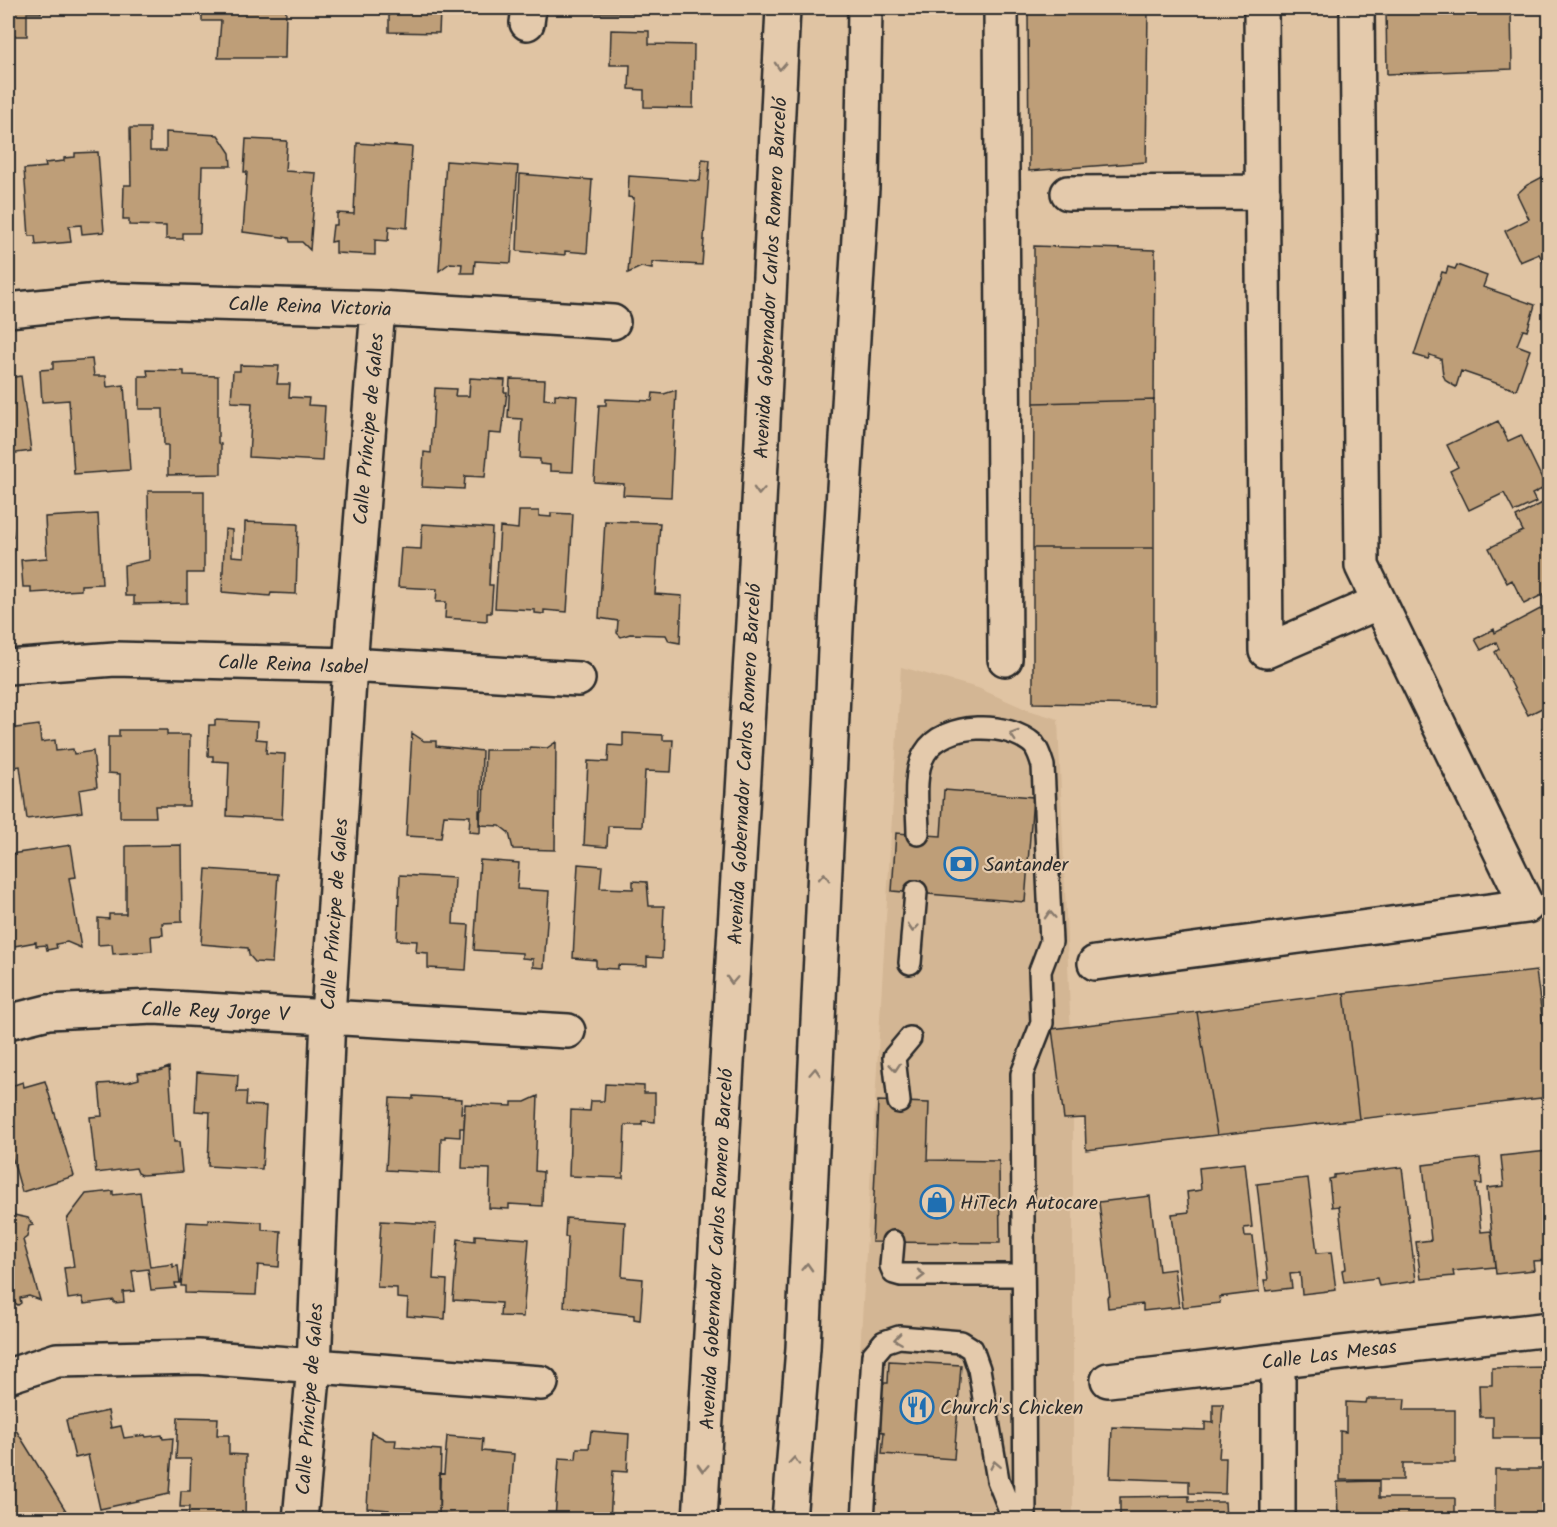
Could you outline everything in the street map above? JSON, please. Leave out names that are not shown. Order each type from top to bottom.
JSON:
[{"type":"street","name":"Avenida Gobernador Carlos Romero Barceló","points":[[700,1520],[753,617],[783,8]]},
{"type":"street","points":[[789,1520],[803,1348],[837,606],[862,187],[865,8]]},
{"type":"street","points":[[1001,8],[1005,659]]},
{"type":"street","points":[[1261,8],[1266,651],[1379,602]]},
{"type":"street","points":[[1095,963],[1538,910],[1362,566],[1357,8]]},
{"type":"street","points":[[1068,193],[1263,192]]},
{"type":"street","name":"Calle Reina Victoria","points":[[8,310],[108,300],[378,308],[613,322]]},
{"type":"street","name":"Calle Príncipe de Gales","points":[[300,1520],[314,1366],[328,1016],[350,665],[378,308]]},
{"type":"street","name":"Calle Reina Isabel","points":[[8,667],[116,659],[350,665],[578,679]]},
{"type":"street","name":"Calle Rey Jorge V","points":[[8,1022],[48,1012],[154,1007],[568,1031]]},
{"type":"street","name":"Calle Las Mesas","points":[[1108,1380],[1550,1329]]},
{"type":"street","points":[[8,1376],[57,1360],[198,1357],[541,1383]]},
{"type":"street","points":[[1278,1360],[1278,1520]]},
{"type":"lane","points":[[918,834],[918,780],[924,754],[941,738],[962,730],[995,729],[1022,736],[1035,747],[1043,766],[1051,942],[1040,971],[1042,1023],[1022,1074],[1025,1520]]},
{"type":"lane","points":[[910,963],[916,892]]},
{"type":"lane","points":[[899,1102],[894,1057],[910,1038]]},
{"type":"lane","points":[[893,1242],[891,1266],[894,1273],[901,1275],[1023,1275]]},
{"type":"lane","points":[[863,1520],[873,1355],[884,1342],[899,1338],[961,1342],[972,1349],[979,1369],[998,1480],[1014,1520]]},
{"type":"shaded area","points":[[901,667],[978,688],[1028,710],[1058,719],[1073,1087],[1073,1519],[850,1520]]},
{"type":"building","points":[[8,8],[41,8],[41,13],[27,13],[27,36],[8,36]]},
{"type":"building","points":[[202,8],[286,8],[285,58],[218,58],[221,21],[202,21]]},
{"type":"building","points":[[389,8],[456,8],[456,11],[440,11],[439,33],[389,32]]},
{"type":"building","points":[[596,8],[680,8],[680,13],[596,13]]},
{"type":"building","points":[[1028,8],[1148,8],[1028,12]]},
{"type":"building","points":[[1148,8],[1146,162],[1029,171],[1028,12]]},
{"type":"building","points":[[1386,8],[1511,8],[1512,69],[1387,74]]},
{"type":"building","points":[[611,30],[649,31],[649,44],[694,45],[693,108],[644,107],[644,90],[629,89],[630,65],[610,65]]},
{"type":"building","points":[[130,128],[150,128],[150,151],[166,151],[166,132],[218,135],[230,153],[231,166],[202,166],[200,233],[183,233],[183,239],[166,239],[166,226],[129,225],[129,219],[123,219],[124,185],[131,185]]},
{"type":"building","points":[[246,139],[287,141],[285,171],[316,173],[310,250],[302,242],[290,242],[289,238],[243,232],[247,172],[244,172]]},
{"type":"building","points":[[357,143],[412,147],[407,228],[389,226],[388,241],[375,240],[375,255],[336,253],[336,241],[331,242],[333,225],[337,225],[337,213],[354,214]]},
{"type":"building","points":[[98,152],[104,232],[82,234],[81,225],[69,226],[71,242],[36,245],[35,236],[29,236],[24,169],[46,167],[45,163],[64,161],[64,158],[75,157],[75,153]]},
{"type":"building","points":[[702,159],[710,160],[702,265],[652,262],[652,269],[641,267],[628,273],[634,198],[628,197],[629,176],[700,181]]},
{"type":"building","points":[[446,161],[518,166],[511,263],[475,261],[474,273],[461,273],[462,264],[450,263],[439,271]]},
{"type":"building","points":[[1550,173],[1550,274],[1539,254],[1520,262],[1505,231],[1529,219],[1517,194],[1527,185]]},
{"type":"building","points":[[520,174],[592,180],[587,253],[565,251],[565,255],[517,251]]},
{"type":"building","points":[[1034,246],[1155,250],[1154,400],[1034,403]]},
{"type":"building","points":[[1457,265],[1487,276],[1483,287],[1535,305],[1527,331],[1523,330],[1517,345],[1530,350],[1516,390],[1461,371],[1456,387],[1446,381],[1441,359],[1430,355],[1428,359],[1414,355],[1442,272],[1446,273],[1448,267],[1455,269]]},
{"type":"building","points":[[92,359],[94,376],[106,376],[107,387],[124,385],[130,470],[74,474],[69,400],[42,402],[40,370],[53,369],[53,362]]},
{"type":"building","points":[[240,365],[279,366],[277,384],[290,384],[289,397],[309,398],[308,405],[325,406],[322,461],[249,457],[252,403],[231,402],[233,371],[240,371]]},
{"type":"building","points":[[147,370],[184,371],[184,375],[218,376],[218,443],[221,444],[221,474],[168,475],[168,445],[164,445],[163,409],[139,409],[139,376],[148,376]]},
{"type":"building","points":[[21,376],[31,451],[9,454],[8,378]]},
{"type":"building","points":[[470,378],[505,380],[504,392],[507,392],[502,434],[489,433],[485,477],[465,476],[464,489],[422,487],[424,452],[431,453],[435,388],[456,389],[455,396],[469,396]]},
{"type":"building","points":[[510,379],[545,380],[544,399],[555,400],[555,394],[577,396],[573,472],[550,471],[550,465],[540,464],[540,459],[520,458],[522,419],[508,418]]},
{"type":"building","points":[[676,390],[671,497],[623,495],[624,484],[594,482],[599,405],[606,405],[606,399],[652,401],[653,393],[664,394]]},
{"type":"building","points":[[1154,400],[1154,548],[1033,548],[1034,403]]},
{"type":"building","points":[[1498,421],[1508,441],[1521,435],[1546,487],[1532,494],[1536,502],[1514,512],[1504,493],[1469,510],[1450,471],[1458,467],[1447,445]]},
{"type":"building","points":[[148,491],[204,491],[204,573],[187,573],[187,603],[134,604],[134,596],[125,596],[124,565],[149,560]]},
{"type":"building","points":[[1550,499],[1550,591],[1524,604],[1512,580],[1507,583],[1489,548],[1523,531],[1516,517]]},
{"type":"building","points":[[8,510],[13,537],[8,539]]},
{"type":"building","points":[[519,511],[539,511],[539,516],[551,517],[551,513],[573,514],[567,612],[544,610],[544,614],[535,613],[535,610],[495,608],[500,527],[518,529]]},
{"type":"building","points":[[98,514],[102,584],[81,585],[81,590],[31,593],[31,587],[23,587],[21,560],[47,558],[45,517]]},
{"type":"building","points":[[605,521],[660,523],[655,594],[682,596],[680,643],[669,641],[666,635],[630,634],[621,637],[617,633],[618,621],[599,618]]},
{"type":"building","points":[[245,522],[298,524],[296,594],[271,593],[270,596],[222,592],[225,529],[232,530],[232,556],[244,557]]},
{"type":"building","points":[[422,524],[492,528],[489,585],[493,585],[491,613],[487,613],[487,621],[445,618],[446,602],[436,602],[437,589],[398,587],[401,548],[421,549]]},
{"type":"building","points":[[1033,548],[1154,548],[1154,705],[1033,703]]},
{"type":"building","points":[[1544,607],[1550,617],[1550,704],[1528,715],[1495,652],[1499,649],[1496,642],[1481,650],[1475,639],[1494,629],[1495,633]]},
{"type":"building","points":[[215,720],[257,722],[256,739],[267,740],[266,753],[285,754],[282,819],[227,816],[229,762],[213,761],[213,756],[208,756],[209,725],[215,725]]},
{"type":"building","points":[[1550,724],[1550,745],[1542,728]]},
{"type":"building","points":[[39,725],[41,742],[55,740],[56,751],[73,749],[74,754],[93,751],[97,787],[79,790],[82,812],[27,819],[20,766],[8,768],[8,729]]},
{"type":"building","points":[[119,730],[167,730],[167,735],[190,735],[189,806],[155,806],[156,817],[120,817],[120,774],[108,773],[108,737],[119,737]]},
{"type":"building","points":[[412,733],[424,741],[436,741],[436,746],[482,751],[480,833],[469,832],[470,816],[444,815],[441,838],[406,836]]},
{"type":"building","points":[[623,733],[663,735],[663,740],[673,740],[671,772],[645,771],[642,827],[608,826],[607,847],[584,845],[588,761],[608,762],[609,745],[623,746]]},
{"type":"building","points":[[556,742],[555,850],[513,849],[509,833],[500,826],[479,825],[479,810],[483,810],[485,750],[530,750],[530,747],[547,748]]},
{"type":"building","name":"Santander","points":[[944,790],[1033,797],[1025,902],[892,891],[896,833],[941,836]]},
{"type":"building","points":[[71,845],[76,877],[69,878],[81,948],[67,942],[56,944],[57,948],[47,950],[46,945],[36,946],[36,942],[9,947],[8,867],[12,863],[11,854]]},
{"type":"building","points":[[181,845],[182,922],[162,923],[163,935],[151,936],[152,951],[113,954],[112,944],[98,945],[98,918],[109,919],[109,914],[126,914],[126,846]]},
{"type":"building","points":[[480,860],[519,863],[517,889],[549,891],[544,968],[533,967],[533,959],[522,958],[522,953],[474,950]]},
{"type":"building","points":[[578,864],[602,866],[600,888],[633,889],[633,881],[647,882],[649,906],[664,906],[662,958],[647,957],[647,966],[618,965],[618,969],[596,968],[596,960],[573,958]]},
{"type":"building","points":[[206,869],[278,874],[272,963],[255,962],[249,955],[248,948],[201,944]]},
{"type":"building","points":[[400,875],[455,878],[453,924],[469,925],[466,970],[428,968],[428,953],[416,952],[417,941],[397,940]]},
{"type":"building","points":[[1536,971],[1550,1076],[1550,1097],[1359,1119],[1344,993]]},
{"type":"building","points":[[1344,993],[1359,1119],[1217,1135],[1197,1012]]},
{"type":"building","points":[[1197,1012],[1217,1135],[1086,1150],[1085,1118],[1064,1119],[1052,1029]]},
{"type":"building","points":[[169,1067],[174,1142],[179,1142],[182,1172],[142,1175],[136,1168],[96,1173],[90,1117],[102,1116],[99,1084],[128,1082],[139,1079],[138,1073],[159,1071]]},
{"type":"building","points":[[197,1072],[238,1075],[237,1092],[247,1092],[246,1105],[266,1106],[262,1169],[208,1166],[210,1112],[195,1111]]},
{"type":"building","points":[[45,1081],[74,1176],[22,1192],[8,1143],[8,1087],[23,1082],[24,1087]]},
{"type":"building","points":[[605,1084],[644,1086],[644,1093],[655,1093],[655,1122],[642,1121],[642,1125],[625,1125],[623,1178],[569,1176],[571,1110],[590,1111],[591,1101],[604,1101]]},
{"type":"building","points":[[413,1096],[462,1099],[461,1113],[465,1113],[464,1128],[460,1128],[460,1137],[441,1138],[440,1173],[386,1170],[390,1098],[413,1099]]},
{"type":"building","points":[[538,1096],[535,1171],[543,1172],[542,1206],[509,1204],[509,1209],[489,1208],[490,1169],[462,1168],[465,1104],[512,1106],[512,1102],[525,1102]]},
{"type":"building","name":"HiTech Autocare","points":[[878,1101],[929,1103],[927,1160],[999,1161],[1000,1243],[872,1242]]},
{"type":"building","points":[[1547,1147],[1550,1147],[1550,1260],[1533,1261],[1534,1270],[1496,1274],[1487,1188],[1504,1186],[1501,1156],[1548,1151]]},
{"type":"building","points":[[1480,1158],[1482,1184],[1476,1184],[1481,1232],[1491,1231],[1495,1267],[1453,1271],[1454,1276],[1421,1279],[1416,1242],[1431,1240],[1423,1165]]},
{"type":"building","points":[[1245,1163],[1252,1227],[1244,1228],[1245,1236],[1253,1236],[1259,1292],[1219,1297],[1220,1303],[1183,1307],[1172,1214],[1189,1212],[1187,1192],[1201,1190],[1199,1168]]},
{"type":"building","points":[[1402,1167],[1416,1281],[1379,1286],[1377,1278],[1344,1282],[1342,1270],[1346,1269],[1339,1206],[1332,1207],[1329,1179],[1334,1178],[1334,1175]]},
{"type":"building","points":[[1308,1178],[1317,1253],[1331,1252],[1336,1290],[1302,1294],[1300,1273],[1290,1274],[1292,1288],[1266,1291],[1264,1280],[1268,1280],[1257,1184]]},
{"type":"building","points":[[113,1191],[113,1195],[140,1192],[150,1267],[173,1264],[173,1267],[178,1266],[180,1283],[175,1283],[176,1288],[151,1290],[148,1269],[132,1271],[135,1291],[123,1292],[124,1302],[114,1303],[114,1300],[84,1304],[82,1297],[68,1299],[64,1268],[74,1267],[67,1219],[86,1194]]},
{"type":"building","points":[[1150,1196],[1159,1271],[1174,1269],[1179,1307],[1143,1311],[1143,1304],[1108,1308],[1107,1297],[1110,1296],[1099,1202]]},
{"type":"building","points":[[8,1208],[11,1208],[14,1215],[28,1218],[33,1225],[29,1226],[27,1237],[23,1240],[40,1300],[29,1296],[20,1298],[21,1303],[18,1305],[11,1301],[8,1304]]},
{"type":"building","points":[[566,1218],[625,1222],[622,1277],[643,1279],[640,1320],[634,1319],[634,1315],[564,1307],[568,1237],[565,1237]]},
{"type":"building","points":[[208,1219],[262,1222],[262,1230],[281,1231],[279,1267],[258,1265],[256,1295],[185,1293],[185,1286],[181,1286],[187,1222],[208,1223]]},
{"type":"building","points":[[381,1221],[436,1224],[433,1279],[447,1280],[445,1319],[407,1316],[408,1299],[397,1298],[397,1288],[377,1287]]},
{"type":"building","points":[[475,1235],[529,1239],[523,1317],[500,1316],[501,1303],[453,1300],[458,1239],[475,1241]]},
{"type":"building","name":"Church's Chicken","points":[[889,1361],[961,1365],[954,1459],[882,1454],[884,1432],[875,1431],[878,1383],[888,1383]]},
{"type":"building","points":[[1550,1367],[1550,1461],[1543,1461],[1542,1438],[1493,1438],[1493,1417],[1480,1417],[1479,1385],[1492,1385],[1492,1368]]},
{"type":"building","points":[[1367,1399],[1405,1399],[1404,1410],[1455,1410],[1455,1463],[1403,1463],[1403,1480],[1340,1480],[1340,1431],[1346,1432],[1346,1402],[1366,1403]]},
{"type":"building","points":[[1213,1404],[1223,1404],[1219,1458],[1226,1458],[1225,1494],[1189,1493],[1189,1481],[1110,1478],[1112,1427],[1205,1430],[1205,1422],[1213,1423]]},
{"type":"building","points":[[108,1411],[111,1428],[121,1426],[124,1438],[162,1435],[163,1439],[173,1438],[169,1494],[100,1509],[88,1455],[75,1458],[66,1420]]},
{"type":"building","points":[[178,1417],[218,1418],[217,1435],[229,1435],[229,1454],[246,1455],[245,1520],[188,1520],[189,1507],[180,1507],[181,1491],[190,1491],[191,1459],[176,1459]]},
{"type":"building","points":[[16,1430],[68,1514],[60,1520],[8,1520],[8,1441]]},
{"type":"building","points":[[591,1431],[629,1434],[627,1472],[613,1471],[610,1520],[555,1520],[559,1458],[576,1459],[577,1448],[589,1448]]},
{"type":"building","points":[[371,1432],[386,1440],[396,1440],[395,1447],[441,1450],[439,1520],[389,1520],[389,1510],[367,1508]]},
{"type":"building","points":[[447,1436],[483,1439],[482,1451],[514,1454],[509,1520],[476,1520],[476,1517],[439,1514],[439,1473],[444,1474]]},
{"type":"building","points":[[1495,1469],[1550,1469],[1550,1520],[1495,1520]]},
{"type":"building","points":[[1379,1481],[1379,1498],[1455,1498],[1455,1520],[1338,1520],[1337,1482]]},
{"type":"building","points":[[1189,1496],[1189,1502],[1225,1502],[1226,1520],[1111,1520],[1111,1516],[1120,1515],[1120,1497]]},
{"type":"place","name":"Santander","points":[[961,864]]},
{"type":"place","name":"HiTech Autocare","points":[[937,1202]]},
{"type":"place","name":"Church's Chicken","points":[[917,1407]]}]
